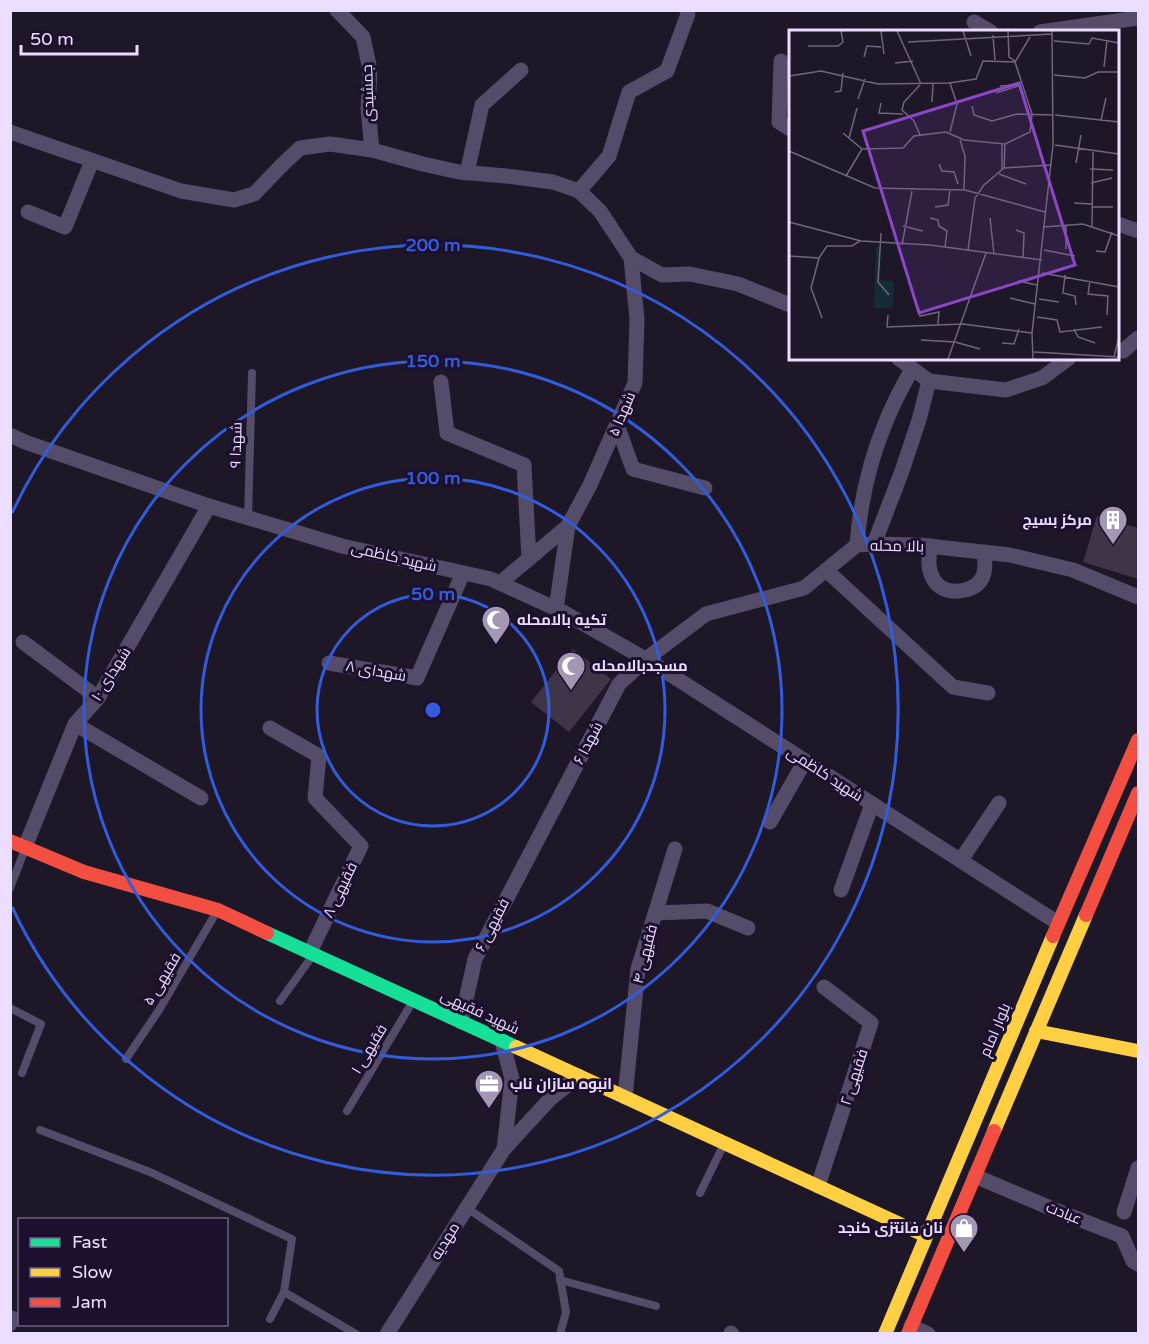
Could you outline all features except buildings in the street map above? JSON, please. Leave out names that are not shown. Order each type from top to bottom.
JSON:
[{"type":"main road","name":"بلوار امام","points":[[885,1334],[1058,923],[1138,740]]},
{"type":"main road","points":[[909,1330],[1138,793]]},
{"type":"main road","name":"شهید فقیهی","points":[[10,841],[84,872],[218,910],[946,1245]]},
{"type":"main road","points":[[1017,1022],[1036,1032],[1138,1051]]},
{"type":"street","name":"جمشیدی","points":[[338,10],[363,37],[370,70],[368,108],[372,150]]},
{"type":"street","points":[[579,191],[609,156],[628,92],[668,71],[688,14],[687,10]]},
{"type":"street","points":[[1054,30],[1138,18]]},
{"type":"street","points":[[974,22],[988,30]]},
{"type":"street","points":[[781,61],[779,122],[789,128]]},
{"type":"street","points":[[466,173],[482,105],[521,70]]},
{"type":"street","points":[[10,132],[181,191],[234,200],[254,194],[300,148],[330,144],[372,150],[466,173],[554,182],[579,191],[600,212],[631,258],[662,275],[690,274],[738,284],[789,305]]},
{"type":"street","points":[[28,212],[65,227],[92,161]]},
{"type":"street","points":[[1119,224],[1138,231]]},
{"type":"street","name":"شهدا ۵","points":[[556,609],[568,526],[590,485],[635,383],[637,319],[631,258]]},
{"type":"street","points":[[1119,350],[1123,351],[1138,338]]},
{"type":"street","points":[[901,360],[928,381],[1006,390],[1042,378],[1066,360]]},
{"type":"street","points":[[857,545],[865,482],[887,419],[912,369]]},
{"type":"street","points":[[874,544],[919,420],[928,381]]},
{"type":"street","points":[[441,382],[447,433],[524,465],[529,559]]},
{"type":"street","points":[[617,425],[633,469],[705,488]]},
{"type":"street","name":"شهید کاظمی","points":[[10,435],[248,518],[342,546],[491,579],[556,609],[646,659],[1058,923]]},
{"type":"street","name":"شهدای ۱۰","points":[[25,848],[75,724],[98,698],[209,506]]},
{"type":"street","name":"شهدا ۵","points":[[500,583],[568,526]]},
{"type":"street","name":"بالا محله","points":[[646,659],[706,614],[804,588],[857,545],[932,546],[1010,555],[1073,570],[1138,597]]},
{"type":"street","points":[[932,546],[929,563],[932,578],[943,589],[955,592],[972,588],[980,582],[985,569],[984,553]]},
{"type":"street","points":[[826,570],[952,687],[988,693]]},
{"type":"street","name":"شهدای ۸","points":[[329,663],[417,678],[463,573]]},
{"type":"street","points":[[22,642],[98,698]]},
{"type":"street","name":"شهدا ۶","points":[[540,834],[619,684],[646,659]]},
{"type":"street","points":[[75,724],[201,798]]},
{"type":"street","name":"فقیهی ۸","points":[[270,728],[319,756],[315,798],[361,846],[312,953]]},
{"type":"street","points":[[770,822],[805,761]]},
{"type":"street","points":[[961,860],[999,803]]},
{"type":"street","points":[[842,890],[872,804]]},
{"type":"street","name":"فقیهی ۶","points":[[461,1022],[475,959],[540,834]]},
{"type":"street","name":"فقیهی ۴","points":[[625,1097],[638,969],[675,849]]},
{"type":"street","points":[[655,913],[706,911],[748,928]]},
{"type":"street","name":"فقیهی ۲","points":[[818,1186],[871,1023],[824,987]]},
{"type":"street","points":[[502,1041],[512,1079],[504,1149]]},
{"type":"street","name":"مهدیه","points":[[387,1334],[504,1149],[551,1098],[579,1076]]},
{"type":"street","points":[[1124,1212],[1138,1168]]},
{"type":"street","name":"عبادت","points":[[975,1176],[1122,1236],[1133,1261],[1138,1264]]},
{"type":"street","points":[[909,1330],[928,1334]]},
{"type":"lane","name":"شهدا ۹","points":[[248,518],[252,373]]},
{"type":"lane","points":[[10,888],[25,848]]},
{"type":"lane","name":"فقیهی ۵","points":[[126,1059],[159,1010],[218,910]]},
{"type":"lane","points":[[280,1001],[312,953]]},
{"type":"lane","name":"فقیهی ۱","points":[[347,1111],[414,1000]]},
{"type":"lane","points":[[10,1008],[41,1024],[22,1073]]},
{"type":"lane","points":[[40,1130],[150,1172],[292,1239],[284,1292],[270,1319]]},
{"type":"lane","points":[[700,1193],[724,1143]]},
{"type":"lane","points":[[466,1208],[559,1271],[566,1312],[560,1334]]},
{"type":"lane","points":[[560,1280],[656,1306]]},
{"type":"lane","points":[[284,1292],[356,1334]]},
{"type":"traffic: fast","points":[[267,933],[516,1047]]},
{"type":"traffic: slow","points":[[994,1131],[1086,915]]},
{"type":"traffic: slow","points":[[885,1334],[1053,936]]},
{"type":"traffic: slow","points":[[1036,1031],[1138,1051]]},
{"type":"traffic: slow","points":[[516,1047],[926,1236]]},
{"type":"traffic: jam","points":[[1053,936],[1138,740]]},
{"type":"traffic: jam","points":[[1086,915],[1138,793]]},
{"type":"traffic: jam","points":[[10,841],[84,872],[218,910],[267,933]]},
{"type":"traffic: jam","points":[[908,1334],[994,1131]]},
{"type":"place","name":"مرکز بسیج","points":[[1113,546]]},
{"type":"place","name":"تکیه بالامحله","points":[[496,646]]},
{"type":"place","name":"مسجدبالامحله","points":[[571,692]]},
{"type":"place","name":"انبوه سازان ناب","points":[[489,1110]]},
{"type":"place","name":"نان فانتزی کنجد","points":[[964,1254]]}]
